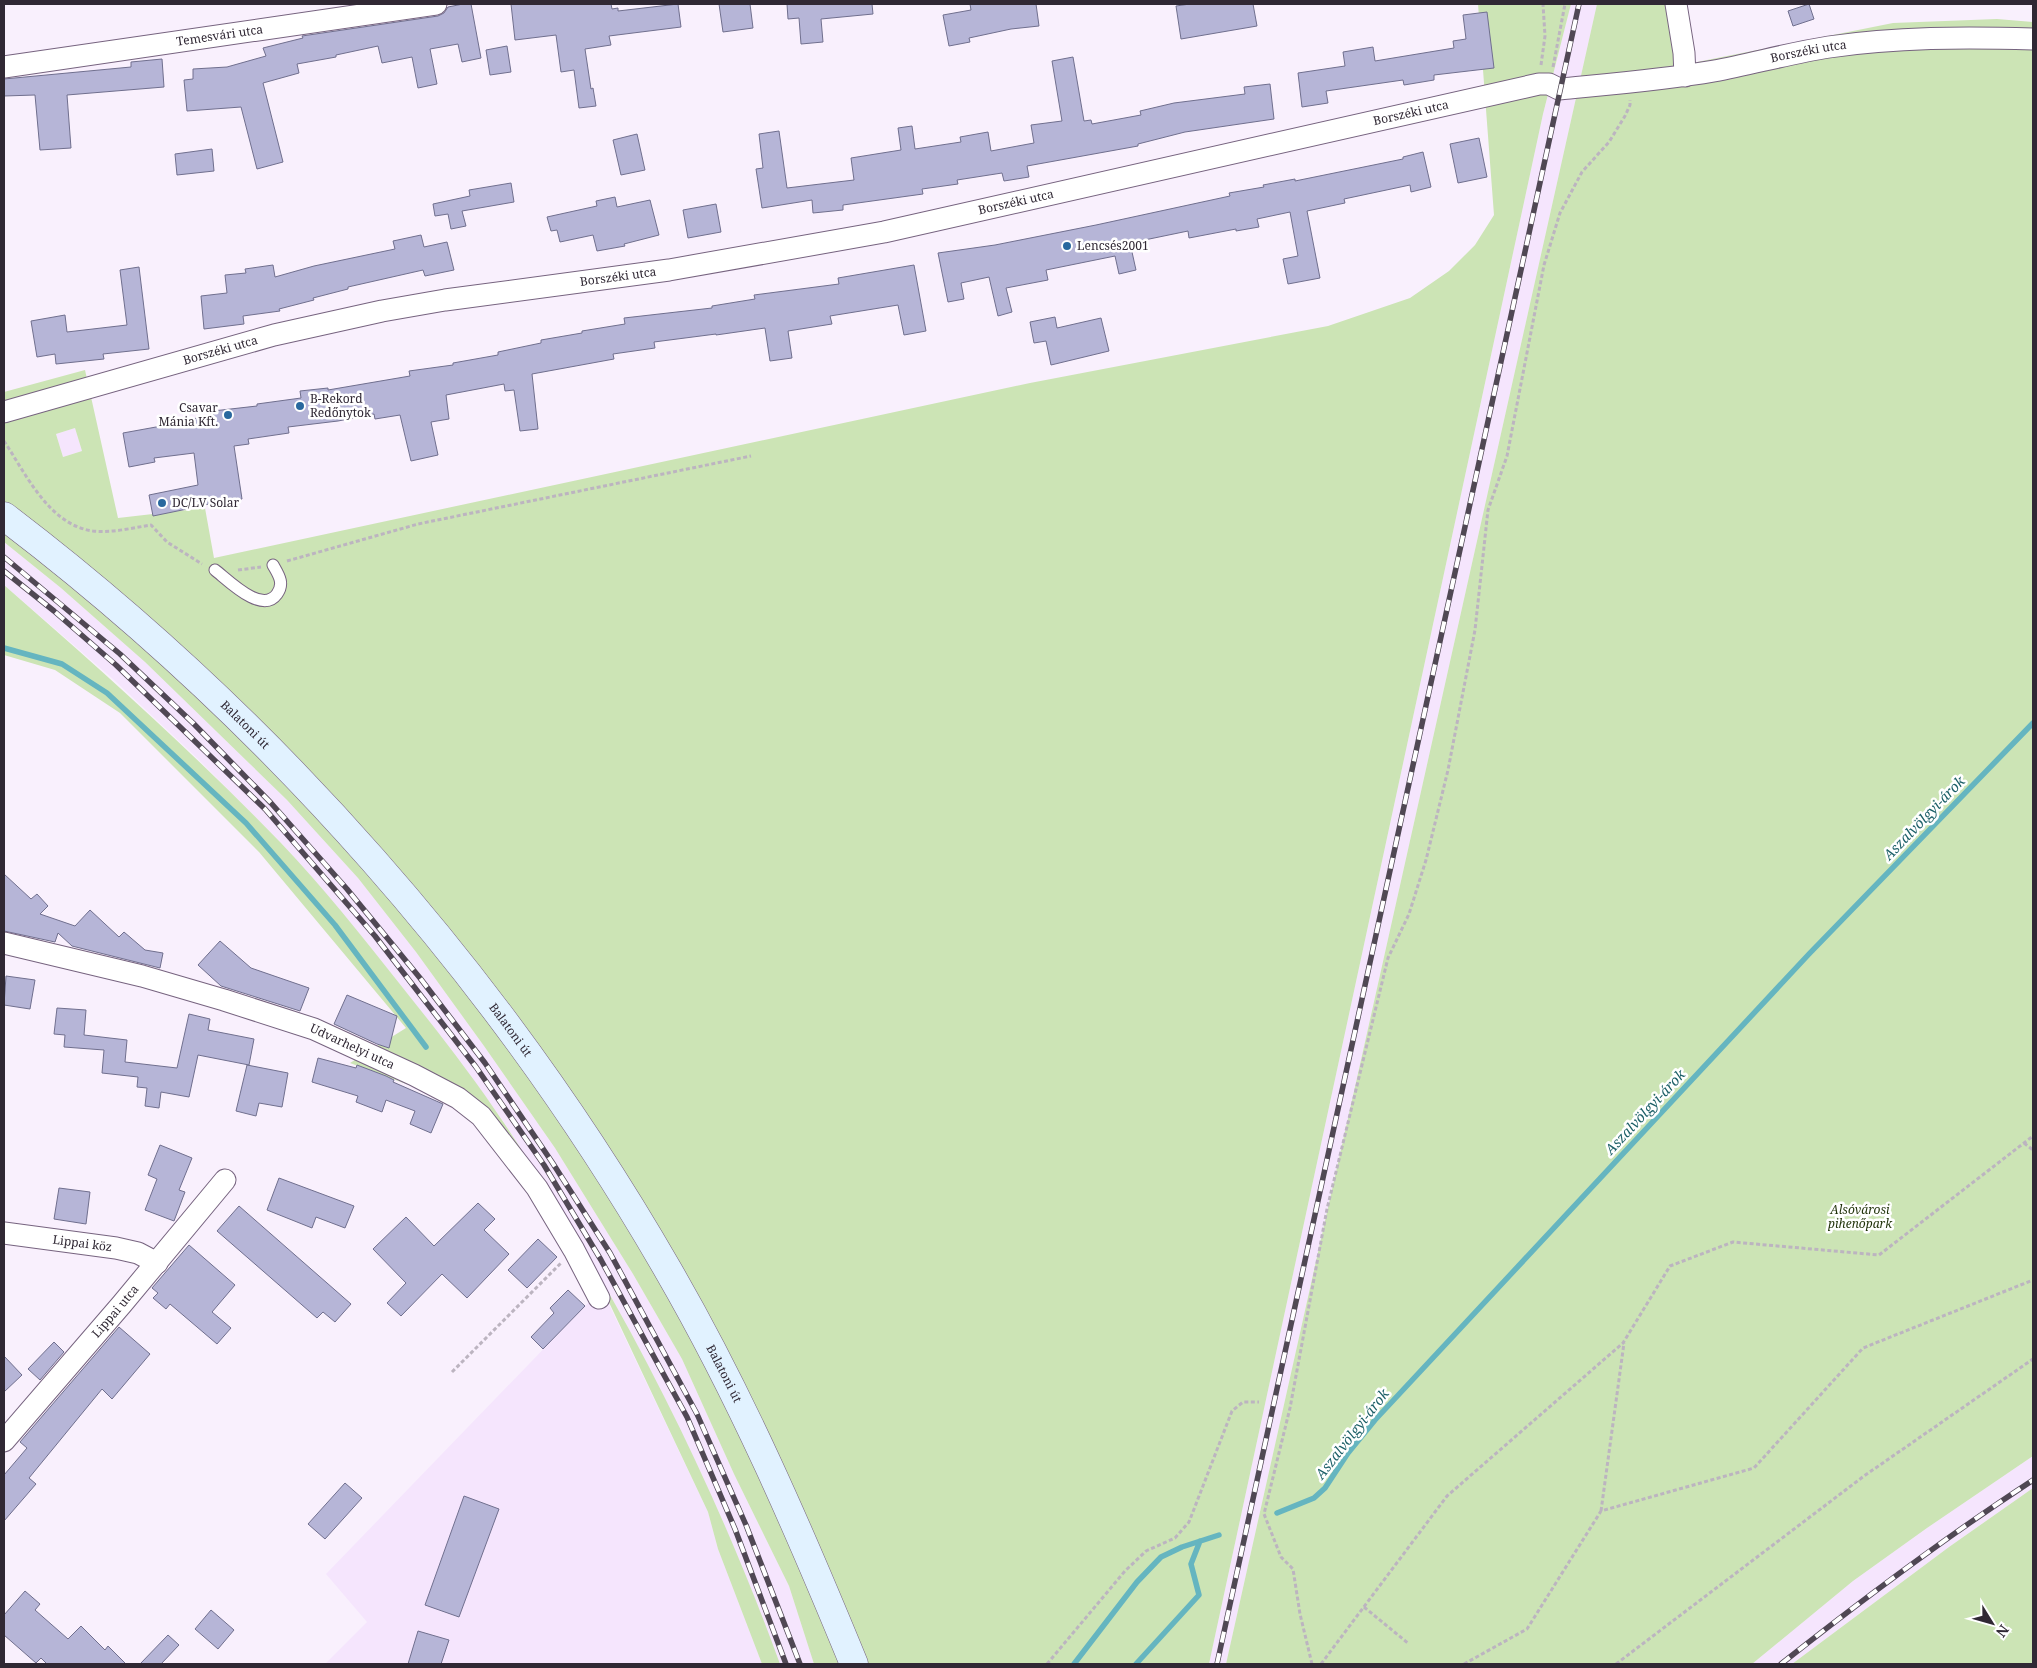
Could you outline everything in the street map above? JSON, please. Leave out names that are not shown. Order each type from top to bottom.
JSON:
[{"type":"main road","name":"Balatoni út","points":[[4,516],[117,607],[222,704],[282,764],[382,871],[426,922],[518,1042],[609,1173],[668,1268],[766,1458],[813,1564],[854,1664]]},
{"type":"street","name":"Temesvári utca","points":[[4,67],[436,4]]},
{"type":"street","points":[[1676,4],[1684,53],[1685,76]]},
{"type":"street","name":"Borszéki utca","points":[[4,412],[274,335],[382,311],[445,300],[669,270],[894,230],[1544,84],[1559,89],[1685,76],[1799,52],[1871,42],[1918,39],[2033,39]]},
{"type":"street","name":"Udvarhelyi utca","points":[[4,943],[142,976],[314,1028],[439,1087],[472,1107],[481,1116],[537,1188],[574,1250],[598,1298]]},
{"type":"street","name":"Lippai utca","points":[[4,1441],[225,1180]]},
{"type":"street","name":"Lippai köz","points":[[4,1233],[116,1248],[138,1253],[157,1262]]},
{"type":"lane","points":[[215,570],[250,596],[268,601],[278,593],[281,583],[279,575],[272,565]]},
{"type":"path","points":[[1543,4],[1545,36],[1544,84]]},
{"type":"path","points":[[1544,84],[1565,4]]},
{"type":"path","points":[[1312,1664],[1300,1614],[1293,1569],[1281,1557],[1264,1514],[1290,1408],[1327,1208],[1388,958],[1408,914],[1426,860],[1448,770],[1475,630],[1488,510],[1507,456],[1544,265],[1560,213],[1582,172],[1609,142],[1630,105],[1630,83]]},
{"type":"path","points":[[4,441],[49,507],[64,519],[83,529],[95,531],[115,531],[151,525],[167,542],[215,570],[241,570],[272,565],[418,524],[751,456]]},
{"type":"path","points":[[1321,1664],[1447,1496],[1625,1340],[1670,1266],[1734,1242],[1879,1255],[2033,1136]]},
{"type":"path","points":[[2024,1143],[2033,1150]]},
{"type":"path","points":[[452,1372],[574,1250]]},
{"type":"path","points":[[1601,1511],[1754,1468],[1863,1348],[2033,1280]]},
{"type":"path","points":[[1464,1664],[1527,1629],[1601,1511],[1625,1340]]},
{"type":"path","points":[[1616,1664],[1864,1476],[2033,1359]]},
{"type":"path","points":[[1047,1664],[1125,1571],[1146,1551],[1175,1538],[1189,1522],[1232,1411],[1243,1402],[1259,1402]]},
{"type":"path","points":[[1364,1607],[1409,1644]]},
{"type":"shaded area","points":[[1571,4],[1597,4],[1226,1664],[1209,1664],[1543,114]]},
{"type":"shaded area","points":[[75,428],[82,451],[63,457],[56,434]]},
{"type":"shaded area","points":[[4,542],[61,588],[145,662],[287,800],[358,878],[416,952],[484,1046],[555,1148],[633,1274],[682,1359],[734,1474],[789,1586],[814,1664],[780,1664],[721,1517],[609,1292],[504,1122],[428,1020],[368,944],[283,845],[197,758],[113,679],[4,585]]},
{"type":"shaded area","points":[[605,1296],[708,1512],[718,1549],[762,1664],[325,1664],[367,1622],[326,1574],[589,1302],[595,1304]]},
{"type":"shaded area","points":[[2033,1456],[2033,1488],[1949,1547],[1792,1664],[1752,1664],[1853,1581]]},
{"type":"green space","points":[[1478,4],[1571,4],[1543,114],[1209,1664],[814,1664],[789,1586],[734,1474],[682,1359],[633,1274],[555,1148],[484,1046],[416,952],[358,878],[287,800],[145,662],[61,588],[4,542],[4,392],[85,370],[118,518],[205,508],[214,558],[1030,383],[1328,326],[1410,298],[1449,271],[1475,245],[1494,215]],"holes":[[[75,428],[82,451],[63,457],[56,434]]]},
{"type":"green space","name":"Alsóvárosi pihenőpark","points":[[1597,4],[1684,4],[1692,63],[1893,23],[1997,19],[2033,22],[2033,1456],[1853,1581],[1752,1664],[1226,1664]]},
{"type":"green space","points":[[4,585],[145,711],[281,843],[356,929],[440,1034],[479,1087],[504,1123],[585,1252],[623,1318],[658,1385],[724,1523],[780,1664],[762,1664],[718,1549],[708,1512],[606,1296],[595,1304],[589,1302],[558,1236],[511,1164],[473,1122],[453,1106],[425,1091],[350,1063],[406,1028],[259,852],[120,713],[55,670],[4,655]]},
{"type":"green space","points":[[2033,1488],[2033,1664],[1792,1664],[1949,1547]]},
{"type":"building","points":[[471,4],[481,58],[462,62],[458,44],[430,49],[437,84],[418,88],[412,57],[382,63],[378,46],[336,55],[336,57],[297,64],[299,73],[263,83],[283,162],[257,169],[241,107],[187,111],[184,80],[193,79],[193,69],[227,67],[266,56],[263,48],[303,38],[302,36],[438,16],[444,13],[448,7]]},
{"type":"building","points":[[511,4],[611,4],[612,9],[618,8],[618,11],[678,4],[681,27],[609,36],[611,45],[585,49],[591,89],[593,88],[596,106],[579,108],[574,70],[561,72],[556,35],[515,40]]},
{"type":"building","points":[[719,4],[750,4],[753,28],[723,32]]},
{"type":"building","points":[[787,4],[872,4],[873,14],[821,19],[823,42],[801,44],[799,18],[788,19]]},
{"type":"building","points":[[970,4],[1036,4],[1039,26],[1011,29],[969,38],[970,42],[949,46],[943,15],[971,10]]},
{"type":"building","points":[[1190,4],[1253,4],[1257,26],[1181,39],[1176,6]]},
{"type":"building","points":[[1809,4],[1814,19],[1793,26],[1788,11]]},
{"type":"building","points":[[1487,12],[1494,68],[1434,75],[1434,80],[1404,85],[1403,80],[1326,91],[1328,103],[1302,107],[1298,73],[1345,66],[1343,52],[1373,47],[1375,61],[1454,48],[1453,41],[1466,39],[1463,15]]},
{"type":"building","points":[[507,46],[511,72],[490,75],[486,50]]},
{"type":"building","points":[[1073,57],[1084,121],[1091,120],[1092,124],[1141,115],[1140,111],[1174,103],[1245,94],[1244,87],[1270,84],[1274,119],[1185,132],[1138,144],[1138,146],[1027,166],[1029,177],[1004,181],[1002,173],[957,180],[958,184],[922,189],[923,194],[843,205],[843,210],[813,213],[812,200],[762,208],[756,169],[763,168],[759,134],[779,131],[787,188],[854,180],[851,158],[901,150],[898,128],[912,126],[915,149],[961,142],[960,137],[988,132],[991,151],[1034,143],[1031,125],[1062,121],[1052,61]]},
{"type":"building","points":[[162,59],[164,87],[67,95],[71,148],[40,150],[35,95],[4,96],[4,79],[131,67],[131,62]]},
{"type":"building","points":[[637,134],[645,170],[621,175],[613,140]]},
{"type":"building","points":[[1479,138],[1487,177],[1458,183],[1450,144]]},
{"type":"building","points":[[212,149],[214,171],[177,175],[175,154]]},
{"type":"building","points":[[1423,152],[1431,187],[1411,192],[1410,185],[1344,199],[1345,203],[1307,211],[1320,278],[1288,284],[1283,259],[1298,256],[1290,212],[1257,219],[1259,227],[1236,231],[1236,229],[1189,238],[1188,231],[1130,243],[1136,270],[1119,274],[1115,256],[1046,270],[1048,280],[1006,288],[1012,312],[998,316],[989,277],[961,283],[964,299],[948,302],[938,253],[995,245],[1096,225],[1230,196],[1229,193],[1264,187],[1263,185],[1295,179],[1295,181],[1403,159],[1403,157]]},
{"type":"building","points":[[511,183],[514,202],[462,211],[466,226],[451,229],[448,214],[435,216],[433,204],[470,196],[469,190]]},
{"type":"building","points":[[615,197],[617,207],[650,200],[659,235],[624,244],[625,246],[597,251],[593,235],[560,242],[557,230],[551,231],[547,217],[597,206],[596,201]]},
{"type":"building","points":[[716,204],[721,232],[688,238],[683,210]]},
{"type":"building","points":[[421,235],[424,247],[447,242],[454,270],[425,276],[423,270],[348,287],[348,289],[313,298],[314,300],[279,309],[280,311],[243,316],[244,324],[204,329],[201,296],[227,293],[225,275],[246,273],[245,269],[273,265],[275,277],[314,266],[395,249],[393,241]]},
{"type":"building","points":[[914,265],[926,331],[904,335],[898,305],[830,316],[832,324],[788,331],[792,358],[770,361],[765,328],[654,342],[655,348],[613,354],[614,359],[532,374],[538,429],[520,431],[514,390],[505,391],[504,384],[446,395],[449,419],[431,422],[438,455],[411,461],[400,415],[375,419],[374,414],[338,421],[288,427],[289,433],[248,439],[249,444],[234,446],[242,499],[197,506],[153,516],[149,495],[198,485],[194,453],[154,458],[155,462],[129,467],[123,433],[167,425],[167,422],[214,416],[213,411],[301,398],[300,391],[328,388],[328,390],[410,376],[409,371],[453,365],[453,363],[498,355],[498,352],[541,343],[541,340],[625,324],[624,318],[712,308],[712,306],[755,299],[754,295],[839,284],[838,278]]},
{"type":"building","points":[[139,267],[149,349],[103,354],[104,359],[56,364],[55,354],[37,357],[31,321],[65,315],[67,332],[127,325],[120,270]]},
{"type":"building","points":[[1055,317],[1057,328],[1101,318],[1109,351],[1051,365],[1046,341],[1034,343],[1030,322]]},
{"type":"building","points":[[4,874],[31,899],[37,894],[48,906],[40,914],[75,926],[90,910],[119,937],[124,932],[145,950],[163,953],[160,968],[72,946],[58,933],[55,942],[4,931]]},
{"type":"building","points":[[220,941],[251,968],[309,988],[300,1011],[221,986],[198,965]]},
{"type":"building","points":[[6,976],[35,980],[30,1009],[4,1005]]},
{"type":"building","points":[[347,995],[397,1016],[389,1048],[334,1024]]},
{"type":"building","points":[[57,1008],[86,1010],[84,1035],[127,1040],[125,1062],[177,1068],[189,1014],[210,1019],[208,1030],[254,1039],[249,1065],[198,1055],[189,1097],[161,1092],[159,1108],[145,1106],[147,1088],[137,1087],[138,1077],[102,1073],[104,1050],[64,1047],[65,1035],[54,1034]]},
{"type":"building","points":[[318,1058],[356,1068],[357,1065],[386,1076],[394,1080],[393,1082],[443,1104],[431,1133],[410,1124],[415,1111],[386,1100],[382,1112],[356,1102],[358,1096],[312,1082]]},
{"type":"building","points":[[247,1065],[288,1073],[282,1107],[259,1103],[256,1116],[236,1111]]},
{"type":"building","points":[[160,1145],[192,1158],[179,1190],[185,1192],[174,1221],[145,1210],[157,1179],[148,1175]]},
{"type":"building","points":[[279,1178],[354,1206],[345,1228],[316,1217],[312,1228],[267,1210]]},
{"type":"building","points":[[59,1188],[90,1192],[86,1224],[54,1219]]},
{"type":"building","points":[[478,1203],[495,1219],[484,1230],[509,1254],[467,1298],[442,1274],[401,1316],[387,1303],[406,1283],[373,1249],[406,1217],[434,1246]]},
{"type":"building","points":[[239,1206],[351,1304],[335,1322],[323,1312],[317,1318],[217,1231]]},
{"type":"building","points":[[538,1239],[557,1257],[527,1288],[508,1270]]},
{"type":"building","points":[[189,1245],[235,1285],[212,1312],[231,1328],[217,1344],[170,1304],[166,1309],[153,1298],[158,1293],[152,1288]]},
{"type":"building","points":[[568,1290],[585,1306],[543,1349],[531,1337],[554,1313],[550,1308]]},
{"type":"building","points":[[119,1327],[150,1354],[112,1399],[102,1389],[29,1478],[36,1484],[4,1521],[4,1475],[27,1448],[20,1442]]},
{"type":"building","points":[[54,1342],[64,1352],[40,1380],[28,1369]]},
{"type":"building","points":[[4,1356],[22,1375],[4,1392]]},
{"type":"building","points":[[345,1483],[362,1498],[325,1539],[308,1524]]},
{"type":"building","points":[[464,1496],[499,1509],[459,1617],[425,1605]]},
{"type":"building","points":[[25,1591],[40,1604],[35,1610],[68,1639],[81,1626],[105,1650],[108,1646],[126,1664],[47,1664],[41,1658],[36,1663],[4,1635],[4,1615]]},
{"type":"building","points":[[211,1610],[234,1630],[218,1649],[195,1629]]},
{"type":"building","points":[[418,1631],[449,1640],[441,1664],[408,1664]]},
{"type":"building","points":[[168,1635],[179,1645],[161,1664],[140,1664]]},
{"type":"waterway","points":[[4,648],[62,664],[107,693],[246,823],[335,925],[426,1047]]},
{"type":"waterway","name":"Aszalvölgyi-árok","points":[[1277,1513],[1314,1498],[1325,1488],[1348,1453],[1375,1420],[1809,954],[2033,723]]},
{"type":"waterway","name":"Aszalvölgyi-árok","points":[[1074,1664],[1137,1582],[1161,1557],[1182,1547],[1219,1535]]},
{"type":"waterway","points":[[1136,1664],[1199,1595],[1191,1564],[1200,1541]]},
{"type":"railway","points":[[1217,1664],[1579,4]]},
{"type":"railway","points":[[4,557],[120,654],[193,723],[271,803],[347,889],[420,978],[485,1063],[552,1162],[610,1253],[697,1414],[746,1525],[800,1664]]},
{"type":"railway","points":[[4,571],[54,611],[116,665],[265,809],[375,936],[476,1067],[544,1165],[601,1260],[687,1417],[735,1529],[786,1664]]},
{"type":"railway","points":[[1781,1664],[1905,1569],[2033,1480]]},
{"type":"place","name":"Lencsés2001","points":[[1067,246]]},
{"type":"place","name":"B-Rekord Redőnytok","points":[[300,406]]},
{"type":"place","name":"Csavar Mánia Kft.","points":[[228,415]]},
{"type":"place","name":"DC/LV Solar","points":[[162,503]]}]
